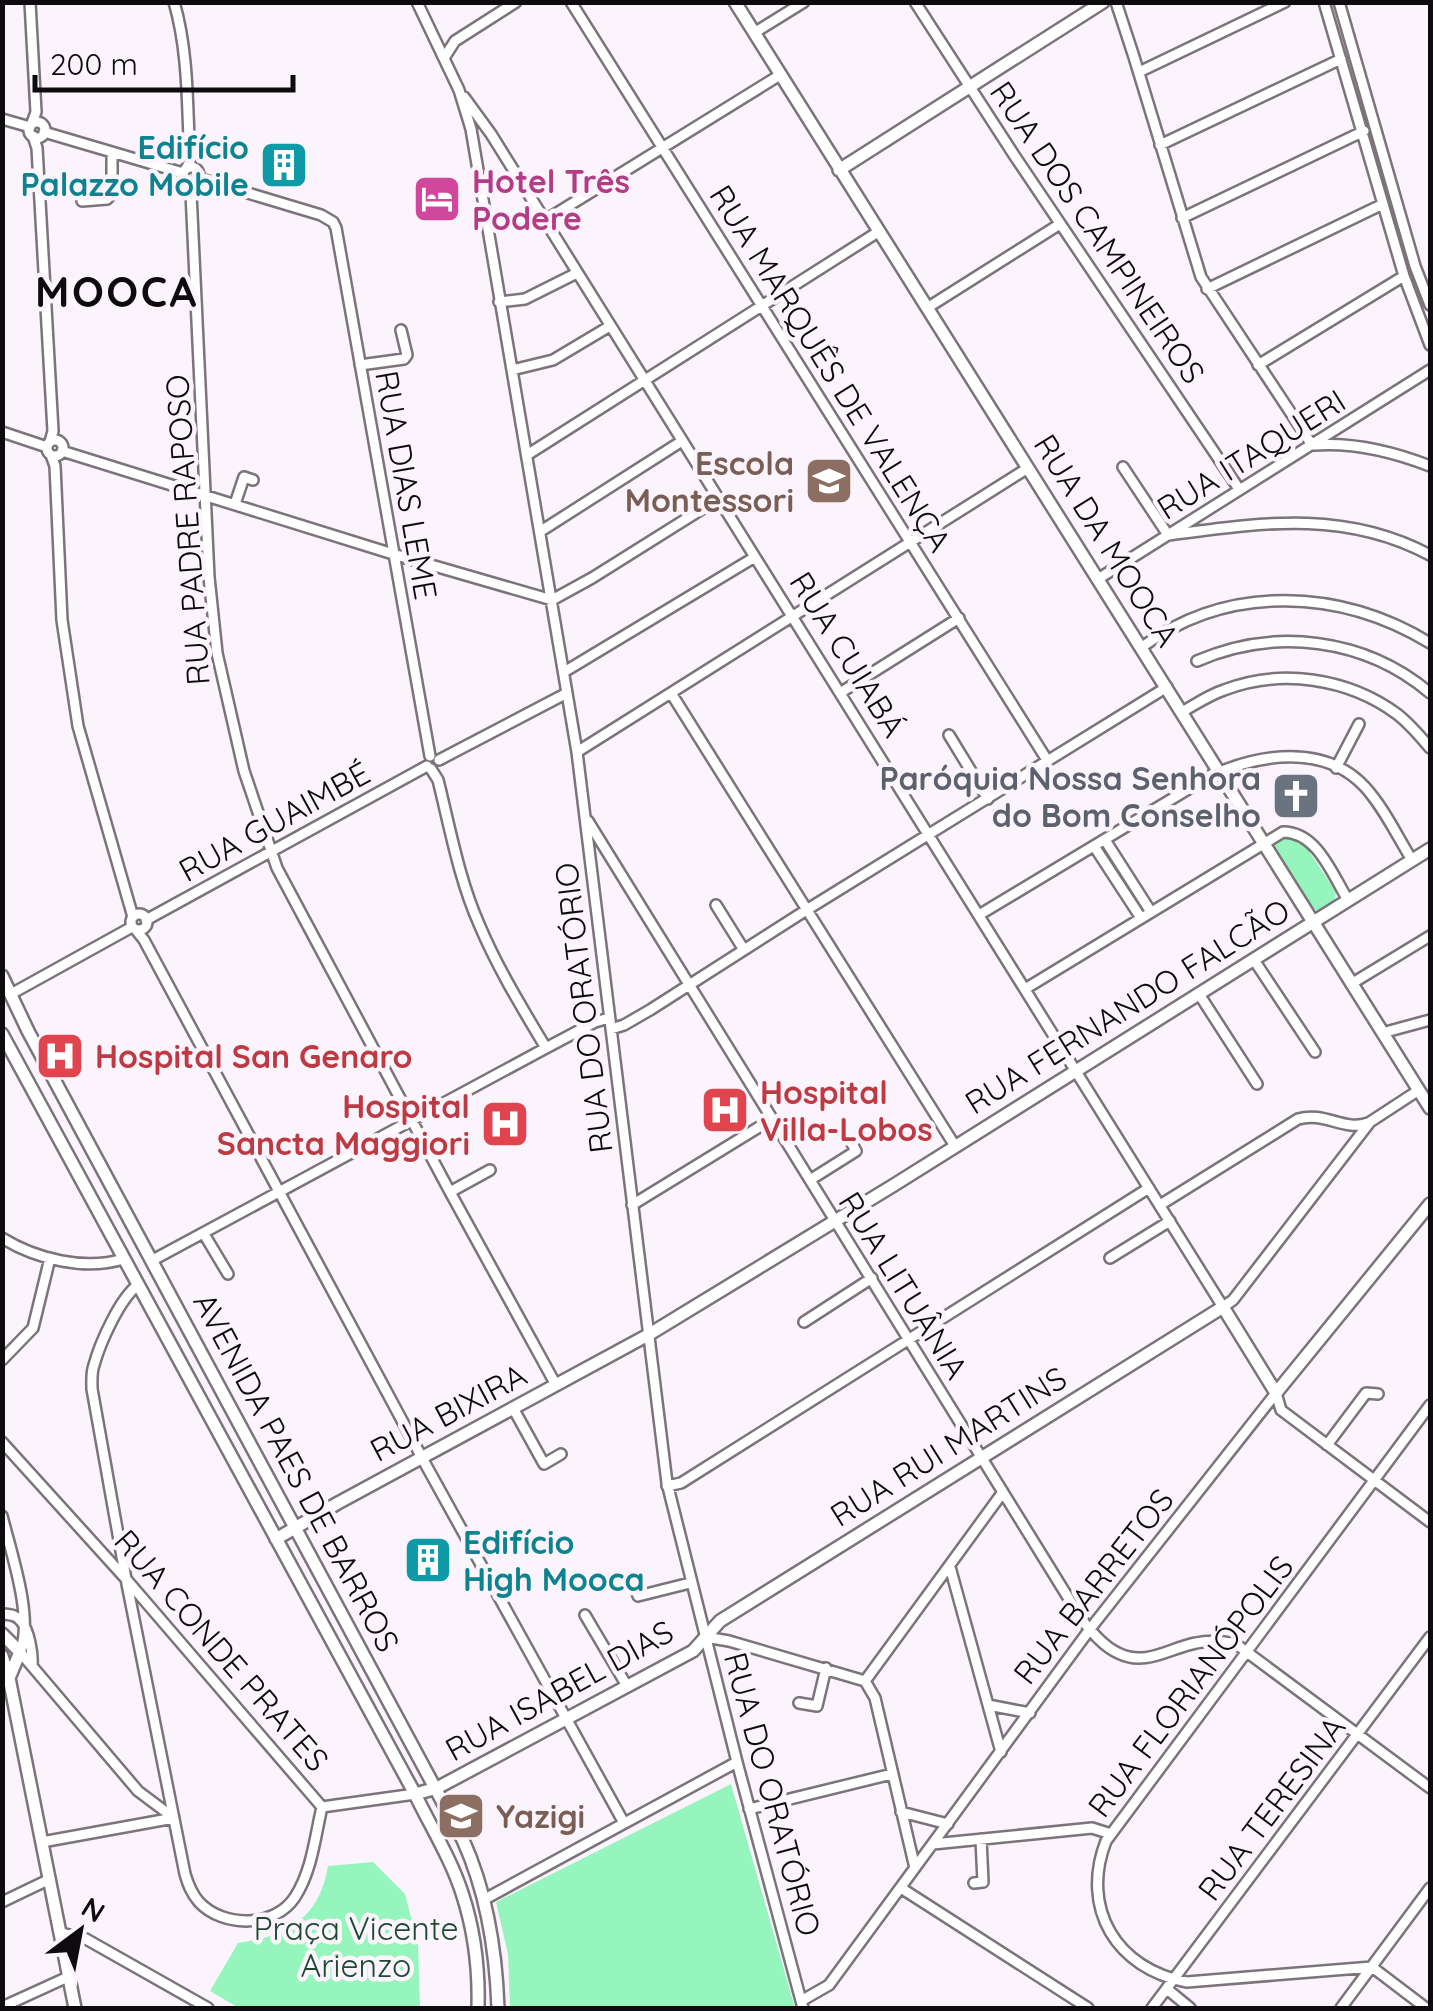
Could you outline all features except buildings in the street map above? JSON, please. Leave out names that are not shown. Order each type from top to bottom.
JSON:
[{"type":"main road","name":"RUA DA MOOCA","points":[[736,2],[1430,1108]]},
{"type":"main road","points":[[839,170],[1103,2]]},
{"type":"main road","name":"RUA FERNANDO FALCÃO","points":[[648,1335],[1430,849]]},
{"type":"main road","name":"AVENIDA PAES DE BARROS","points":[[2,976],[472,1860],[485,1898],[498,2008]]},
{"type":"main road","name":"AVENIDA PAES DE BARROS","points":[[2,1034],[451,1866],[463,1895],[476,1967],[478,2008]]},
{"type":"main road","points":[[94,1202],[104,1211],[132,1262],[140,1266],[151,1262]]},
{"type":"main road","name":"RUA BARRETOS","points":[[1276,1393],[1430,1204]]},
{"type":"main road","name":"RUA CUIABÁ","points":[[1223,1307],[1276,1393]]},
{"type":"main road","name":"RUA RUI MARTINS","points":[[706,1637],[720,1621],[1223,1307]]},
{"type":"main road","name":"RUA BIXIRA","points":[[276,1540],[648,1335]]},
{"type":"main road","points":[[2,1634],[20,1652],[8,1688]]},
{"type":"main road","name":"RUA ISABEL DIAS","points":[[437,1788],[693,1650],[706,1637]]},
{"type":"main road","points":[[2,1656],[76,2008]]},
{"type":"main road","name":"RUA CONDE PRATES","points":[[415,1794],[437,1788]]},
{"type":"street","points":[[30,2],[62,620],[78,726],[130,902],[144,940],[624,1824]]},
{"type":"street","name":"RUA PADRE RAPOSO","points":[[174,2],[183,54],[191,173],[209,577],[222,681],[244,771],[277,868],[556,1385]]},
{"type":"street","name":"RUA DO ORATÓRIO","points":[[417,2],[460,90],[471,129],[552,600],[577,752],[668,1486],[802,2005]]},
{"type":"street","points":[[444,58],[455,41],[516,2]]},
{"type":"street","name":"RUA MARQUÊS DE VALENÇA","points":[[571,2],[1048,760]]},
{"type":"street","points":[[754,33],[804,2]]},
{"type":"street","name":"RUA DOS CAMPINEIROS","points":[[915,2],[1239,489]]},
{"type":"street","points":[[1116,2],[1195,264],[1207,289],[1312,445],[1346,444],[1430,466]]},
{"type":"street","points":[[1139,72],[1285,2]]},
{"type":"street","points":[[1324,2],[1404,276],[1430,345]]},
{"type":"street","points":[[1338,2],[1430,305]]},
{"type":"street","points":[[434,37],[455,41]]},
{"type":"street","points":[[1160,145],[1341,59]]},
{"type":"street","points":[[544,221],[780,76]]},
{"type":"street","name":"RUA CUIABÁ","points":[[460,90],[1223,1307]]},
{"type":"street","points":[[2,119],[191,173]]},
{"type":"street","points":[[1182,218],[1374,126]]},
{"type":"street","points":[[471,129],[491,134]]},
{"type":"street","points":[[474,144],[499,148]]},
{"type":"street","points":[[82,201],[110,197],[112,152]]},
{"type":"street","name":"RUA DIAS LEME","points":[[191,173],[333,222],[433,764],[478,921],[546,1048]]},
{"type":"street","points":[[1207,289],[1382,204]]},
{"type":"street","points":[[927,308],[1060,224]]},
{"type":"street","points":[[527,454],[878,232]]},
{"type":"street","points":[[499,302],[525,299],[577,274]]},
{"type":"street","points":[[1258,365],[1404,276]]},
{"type":"street","points":[[512,370],[553,360],[610,326]]},
{"type":"street","points":[[360,365],[404,359],[401,330]]},
{"type":"street","name":"RUA ITAQUERI","points":[[1098,579],[1430,370]]},
{"type":"street","points":[[2,432],[552,600],[718,499]]},
{"type":"street","points":[[540,531],[682,441]]},
{"type":"street","points":[[1123,467],[1168,535],[1243,524],[1313,524],[1378,535],[1430,554]]},
{"type":"street","points":[[577,752],[1028,468]]},
{"type":"street","points":[[235,504],[244,477],[253,480]]},
{"type":"street","points":[[564,672],[754,557]]},
{"type":"street","points":[[1142,647],[1196,616],[1254,602],[1287,601],[1332,605],[1374,615],[1430,643]]},
{"type":"street","points":[[840,693],[959,618]]},
{"type":"street","points":[[1197,661],[1250,644],[1307,642],[1347,649],[1386,664],[1430,694]]},
{"type":"street","points":[[1182,712],[1226,689],[1250,682],[1295,678],[1326,682],[1350,688],[1398,715],[1430,748]]},
{"type":"street","points":[[151,1262],[595,1022],[624,1025],[1166,687]]},
{"type":"street","name":"RUA GUAIMBÉ","points":[[10,994],[567,693]]},
{"type":"street","points":[[671,693],[955,1146]]},
{"type":"street","points":[[1336,768],[1359,724]]},
{"type":"street","points":[[949,735],[988,798]]},
{"type":"street","points":[[980,916],[1219,772],[1288,756],[1306,757],[1336,768],[1366,788],[1412,860]]},
{"type":"street","name":"RUA LITUÂNIA","points":[[585,816],[1090,1629]]},
{"type":"street","points":[[1026,990],[1282,832],[1293,832],[1313,844],[1348,900]]},
{"type":"street","points":[[1105,840],[1121,877]]},
{"type":"street","points":[[588,844],[608,850]]},
{"type":"street","points":[[1094,846],[1146,915]]},
{"type":"street","points":[[590,857],[613,864]]},
{"type":"street","points":[[716,905],[744,950]]},
{"type":"street","points":[[1351,984],[1430,936]]},
{"type":"street","points":[[1254,960],[1315,1052]]},
{"type":"street","points":[[1200,994],[1257,1084]]},
{"type":"street","points":[[1382,1033],[1430,1020]]},
{"type":"street","points":[[1160,1204],[1298,1119],[1317,1116],[1360,1126],[1419,1090]]},
{"type":"street","points":[[632,1205],[772,1119]]},
{"type":"street","points":[[1223,1307],[1234,1300],[1370,1122]]},
{"type":"street","points":[[1342,1124],[1350,1150]]},
{"type":"street","points":[[810,1180],[856,1151],[850,1140]]},
{"type":"street","points":[[450,1192],[490,1170]]},
{"type":"street","points":[[668,1486],[680,1483],[1149,1188]]},
{"type":"street","points":[[1110,1258],[1170,1221]]},
{"type":"street","points":[[204,1234],[228,1274]]},
{"type":"street","points":[[2,1238],[30,1253],[50,1258],[103,1264],[123,1258]]},
{"type":"street","points":[[2,1360],[33,1328],[50,1258]]},
{"type":"street","points":[[804,1322],[872,1278]]},
{"type":"street","points":[[138,1285],[128,1293],[113,1320],[92,1374],[96,1419],[126,1580],[190,1890],[200,1904],[223,1917],[264,1919],[287,1908],[308,1868],[322,1807]]},
{"type":"street","points":[[1327,1445],[1366,1392],[1378,1394]]},
{"type":"street","points":[[1276,1393],[1281,1410],[1430,1522]]},
{"type":"street","name":"RUA BARRETOS","points":[[802,2005],[828,1985],[1090,1629],[1276,1393]]},
{"type":"street","name":"RUA FLORIANÓPOLIS","points":[[1174,1980],[1149,1970],[1119,1945],[1108,1930],[1097,1894],[1100,1858],[1112,1834],[1430,1405]]},
{"type":"street","points":[[513,1408],[544,1464],[561,1454]]},
{"type":"street","name":"RUA CONDE PRATES","points":[[5,1450],[126,1580],[322,1807],[415,1794]]},
{"type":"street","points":[[865,1681],[1003,1492]]},
{"type":"street","points":[[2,1516],[25,1612],[26,1632],[20,1652],[138,1791],[174,1818]]},
{"type":"street","points":[[950,1567],[1001,1752]]},
{"type":"street","points":[[634,1578],[638,1596],[690,1583]]},
{"type":"street","points":[[3,1614],[20,1592]]},
{"type":"street","points":[[3,1614],[17,1617],[26,1632],[34,1657],[32,1665]]},
{"type":"street","points":[[585,1615],[626,1686]]},
{"type":"street","points":[[1090,1629],[1120,1654],[1139,1658],[1153,1658],[1192,1643],[1236,1644],[1430,1788]]},
{"type":"street","points":[[706,1637],[865,1681],[874,1698],[915,1868]]},
{"type":"street","name":"RUA TERESINA","points":[[1152,2008],[1430,1637]]},
{"type":"street","points":[[799,1703],[817,1706],[826,1668]]},
{"type":"street","points":[[988,1705],[1030,1713]]},
{"type":"street","points":[[485,1898],[737,1762]]},
{"type":"street","points":[[749,1808],[892,1774]]},
{"type":"street","points":[[148,1799],[162,1798],[168,1787]]},
{"type":"street","points":[[901,1812],[948,1824]]},
{"type":"street","points":[[42,1842],[174,1818]]},
{"type":"street","points":[[934,1844],[1092,1828],[1112,1834]]},
{"type":"street","points":[[974,1884],[984,1882],[981,1839]]},
{"type":"street","points":[[2,1902],[50,1879]]},
{"type":"street","points":[[901,1888],[1088,2008]]},
{"type":"street","points":[[1341,2008],[1430,1888]]},
{"type":"street","points":[[61,1933],[86,1940],[208,2008]]},
{"type":"street","points":[[1174,1980],[1372,1967],[1426,2008]]},
{"type":"street","points":[[1346,1969],[1360,1984]]},
{"type":"street","points":[[2,2007],[70,1976]]},
{"type":"street","points":[[1167,1989],[1190,2008]]},
{"type":"green space","points":[[1289,838],[1305,845],[1336,892],[1335,900],[1318,911],[1274,845],[1275,841]]},
{"type":"green space","points":[[731,1784],[795,2008],[510,2008],[508,1954],[496,1902]]},
{"type":"green space","name":"Praça Vicente Arienzo","points":[[373,1862],[405,1894],[418,1945],[420,2008],[239,2008],[210,1991],[238,1943],[286,1930],[308,1912],[324,1884],[328,1866]]},
{"type":"place","name":"Edifício Palazzo Mobile","points":[[284,165]]},
{"type":"place","name":"Hotel Três Podere","points":[[437,199]]},
{"type":"place","name":"Escola Montessori","points":[[829,481]]},
{"type":"place","name":"Paróquia Nossa Senhora do Bom Conselho","points":[[1296,796]]},
{"type":"place","name":"Hospital San Genaro","points":[[60,1056]]},
{"type":"place","name":"Hospital Villa-Lobos","points":[[725,1110]]},
{"type":"place","name":"Hospital Sancta Maggiori","points":[[505,1124]]},
{"type":"place","name":"Edifício High Mooca","points":[[428,1560]]},
{"type":"place","name":"Yazigi","points":[[461,1816]]},
{"type":"district","name":"MOOCA","points":[[117,291]]}]
